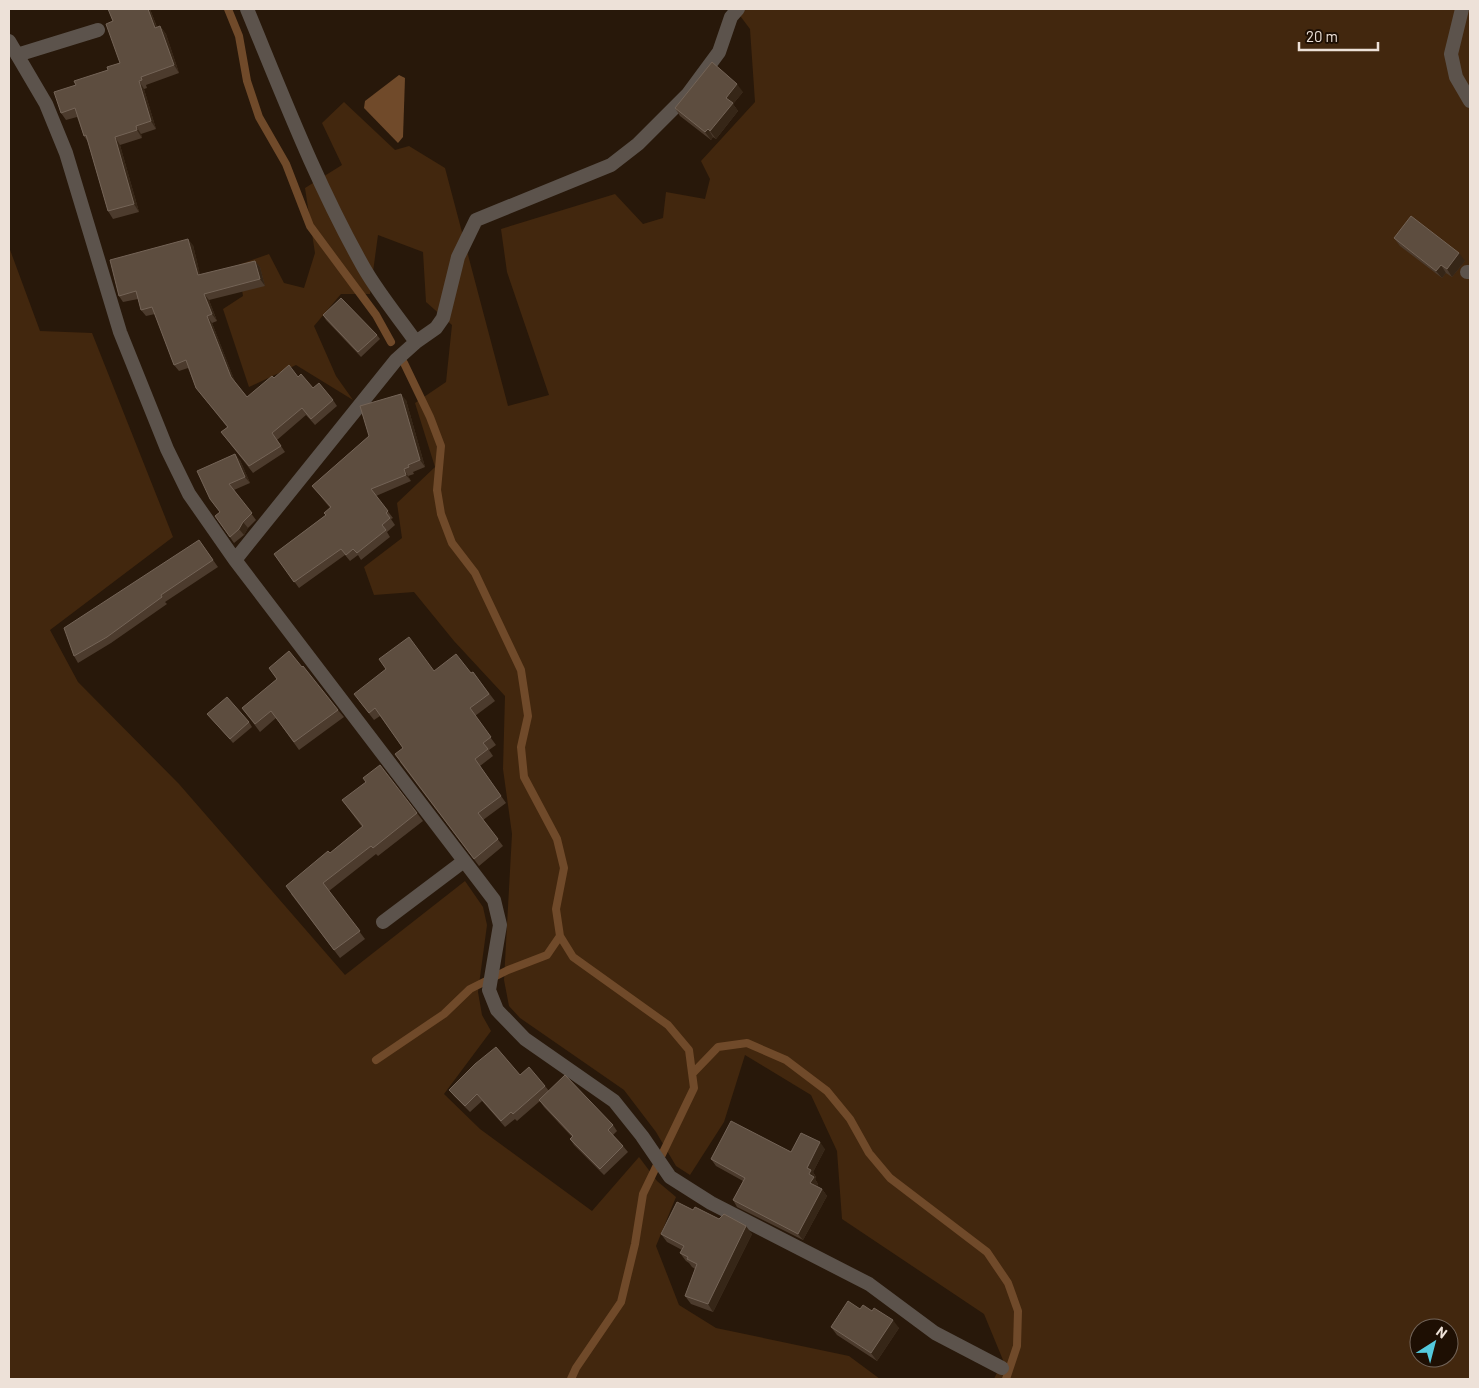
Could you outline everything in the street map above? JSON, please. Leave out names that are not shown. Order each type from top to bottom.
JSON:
[{"type":"street","points":[[247,9],[299,134],[329,200],[365,269],[416,342]]},
{"type":"street","points":[[235,560],[396,360],[416,342],[436,328],[443,318],[458,257],[476,220],[611,165],[638,144],[688,94],[719,52],[731,17],[738,9]]},
{"type":"street","points":[[1462,9],[1451,54],[1456,77],[1470,101]]},
{"type":"street","points":[[17,55],[98,30]]},
{"type":"street","points":[[9,41],[46,104],[66,153],[120,332],[166,449],[189,494],[235,560],[494,900],[500,925],[489,990],[497,1010],[525,1039],[614,1101],[642,1136],[670,1178],[711,1203],[869,1284],[935,1333],[1002,1368]]},
{"type":"street","points":[[383,922],[464,861]]},
{"type":"shaded area","points":[[735,9],[1470,9],[1470,1379],[994,1379],[1003,1360],[984,1314],[842,1219],[837,1151],[811,1095],[745,1055],[724,1122],[690,1175],[676,1166],[656,1132],[624,1090],[520,1018],[509,1006],[504,980],[512,834],[503,769],[505,696],[454,641],[414,592],[374,595],[364,567],[402,538],[397,503],[435,467],[415,403],[446,382],[452,325],[426,302],[423,252],[378,235],[370,294],[341,294],[314,326],[336,376],[353,400],[296,365],[249,387],[223,309],[243,296],[238,265],[269,254],[284,283],[304,288],[315,253],[305,188],[342,165],[322,123],[344,102],[395,150],[409,146],[445,168],[508,406],[549,395],[507,272],[501,229],[615,194],[643,224],[663,218],[666,192],[705,199],[710,179],[701,161],[755,102],[750,29]]},
{"type":"shaded area","points":[[399,75],[405,78],[403,137],[398,143],[364,108],[365,101]]},
{"type":"shaded area","points":[[9,247],[40,331],[92,333],[173,537],[50,630],[78,682],[179,784],[345,975],[465,881],[483,907],[487,925],[478,992],[482,1015],[491,1031],[444,1094],[480,1129],[592,1211],[639,1157],[657,1181],[676,1197],[656,1246],[679,1305],[716,1328],[849,1356],[880,1379],[9,1379]]},
{"type":"building","points":[[108,9],[148,9],[155,28],[160,26],[174,65],[141,77],[142,80],[139,81],[151,121],[136,126],[137,130],[115,137],[134,204],[108,211],[86,135],[84,136],[75,108],[61,113],[54,92],[76,85],[74,81],[108,70],[107,67],[120,63],[106,24],[113,21]]},
{"type":"building","points":[[712,62],[737,84],[726,98],[733,103],[710,131],[708,129],[705,132],[675,108]]},
{"type":"building","points":[[1411,216],[1459,253],[1447,269],[1441,265],[1436,271],[1394,238]]},
{"type":"building","points":[[188,239],[198,275],[255,261],[260,279],[204,294],[212,314],[207,316],[231,377],[247,397],[272,376],[274,378],[289,365],[298,377],[301,374],[313,388],[319,383],[333,400],[311,419],[302,408],[272,433],[281,446],[249,466],[221,432],[228,427],[196,388],[186,360],[174,365],[152,307],[141,310],[136,291],[119,296],[110,260]]},
{"type":"building","points":[[341,298],[377,335],[358,352],[323,315]]},
{"type":"building","points":[[401,394],[420,460],[408,465],[409,467],[404,469],[406,475],[371,489],[388,511],[386,513],[390,518],[382,525],[386,530],[357,553],[353,549],[346,555],[341,549],[294,582],[274,554],[326,515],[324,513],[331,507],[312,486],[369,436],[360,406]]},
{"type":"building","points":[[235,454],[245,477],[229,484],[252,513],[230,537],[215,516],[220,512],[210,499],[197,471]]},
{"type":"building","points":[[199,540],[213,560],[161,595],[162,597],[107,637],[74,656],[64,628]]},
{"type":"building","points":[[409,637],[434,671],[456,654],[471,673],[473,672],[489,694],[470,708],[491,737],[483,743],[488,749],[475,759],[501,796],[478,813],[498,839],[474,859],[395,754],[403,748],[375,708],[369,713],[354,694],[386,669],[379,659]]},
{"type":"building","points":[[289,651],[338,710],[294,742],[271,711],[255,724],[242,708],[277,679],[269,668]]},
{"type":"building","points":[[227,697],[249,722],[230,739],[207,714]]},
{"type":"building","points":[[380,765],[417,813],[373,848],[371,846],[323,883],[360,931],[334,950],[286,886],[328,851],[330,853],[363,826],[342,800],[366,782],[363,778]]},
{"type":"building","points":[[496,1047],[520,1075],[529,1067],[545,1086],[513,1114],[511,1112],[501,1121],[477,1094],[465,1106],[449,1090],[475,1064]]},
{"type":"building","points":[[565,1075],[613,1125],[608,1130],[623,1146],[600,1169],[570,1139],[573,1136],[539,1100]]},
{"type":"building","points":[[731,1121],[791,1152],[801,1133],[820,1142],[807,1168],[811,1170],[809,1174],[814,1177],[810,1183],[822,1189],[798,1234],[733,1200],[745,1178],[711,1159]]},
{"type":"building","points":[[677,1202],[693,1210],[695,1207],[719,1219],[724,1214],[746,1226],[708,1304],[685,1296],[697,1264],[680,1253],[684,1246],[661,1234]]},
{"type":"building","points":[[848,1301],[860,1309],[863,1305],[872,1311],[874,1308],[893,1320],[871,1353],[831,1327]]},
{"type":"waterway","points":[[228,9],[239,36],[247,81],[259,117],[286,164],[310,226],[376,315],[391,342]]},
{"type":"waterway","points":[[404,363],[430,417],[441,446],[437,490],[441,514],[452,543],[475,573],[521,670],[528,716],[521,747],[524,777],[557,839],[564,868],[556,909],[560,936],[573,957],[668,1025],[689,1050],[694,1088],[643,1194],[635,1244],[621,1302],[576,1368],[571,1379]]},
{"type":"waterway","points":[[376,1060],[444,1014],[470,989],[508,970],[547,955],[560,936]]},
{"type":"waterway","points":[[693,1073],[718,1047],[747,1043],[786,1060],[827,1091],[850,1119],[869,1153],[890,1178],[987,1252],[1008,1283],[1018,1311],[1017,1346],[1006,1379]]}]
